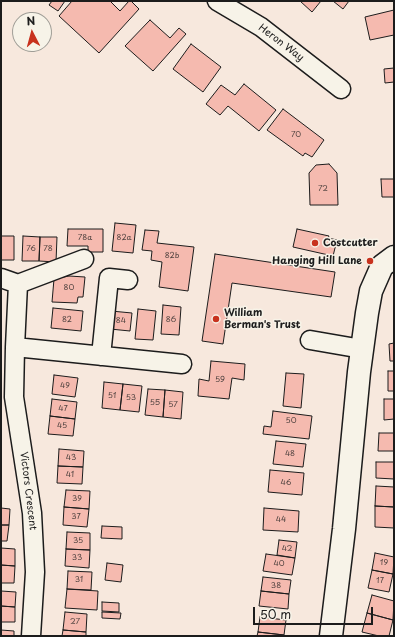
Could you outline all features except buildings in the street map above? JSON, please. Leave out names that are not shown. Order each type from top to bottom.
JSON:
[{"type":"street","name":"Heron Way","points":[[217,1],[261,28],[341,89]]},
{"type":"street","points":[[331,636],[344,529],[362,349],[371,291],[382,266],[394,257]]},
{"type":"street","name":"Victors Crescent","points":[[30,636],[35,572],[32,513],[14,397],[15,347],[9,281],[84,260]]},
{"type":"street","points":[[101,356],[109,278],[128,280]]},
{"type":"street","points":[[310,340],[362,349]]},
{"type":"street","points":[[15,347],[182,364]]},
{"type":"place","name":"Costcutter","points":[[315,243]]},
{"type":"place","name":"Hanging Hill Lane","points":[[370,261]]},
{"type":"place","name":"William Berman's Trust","points":[[216,319]]}]
